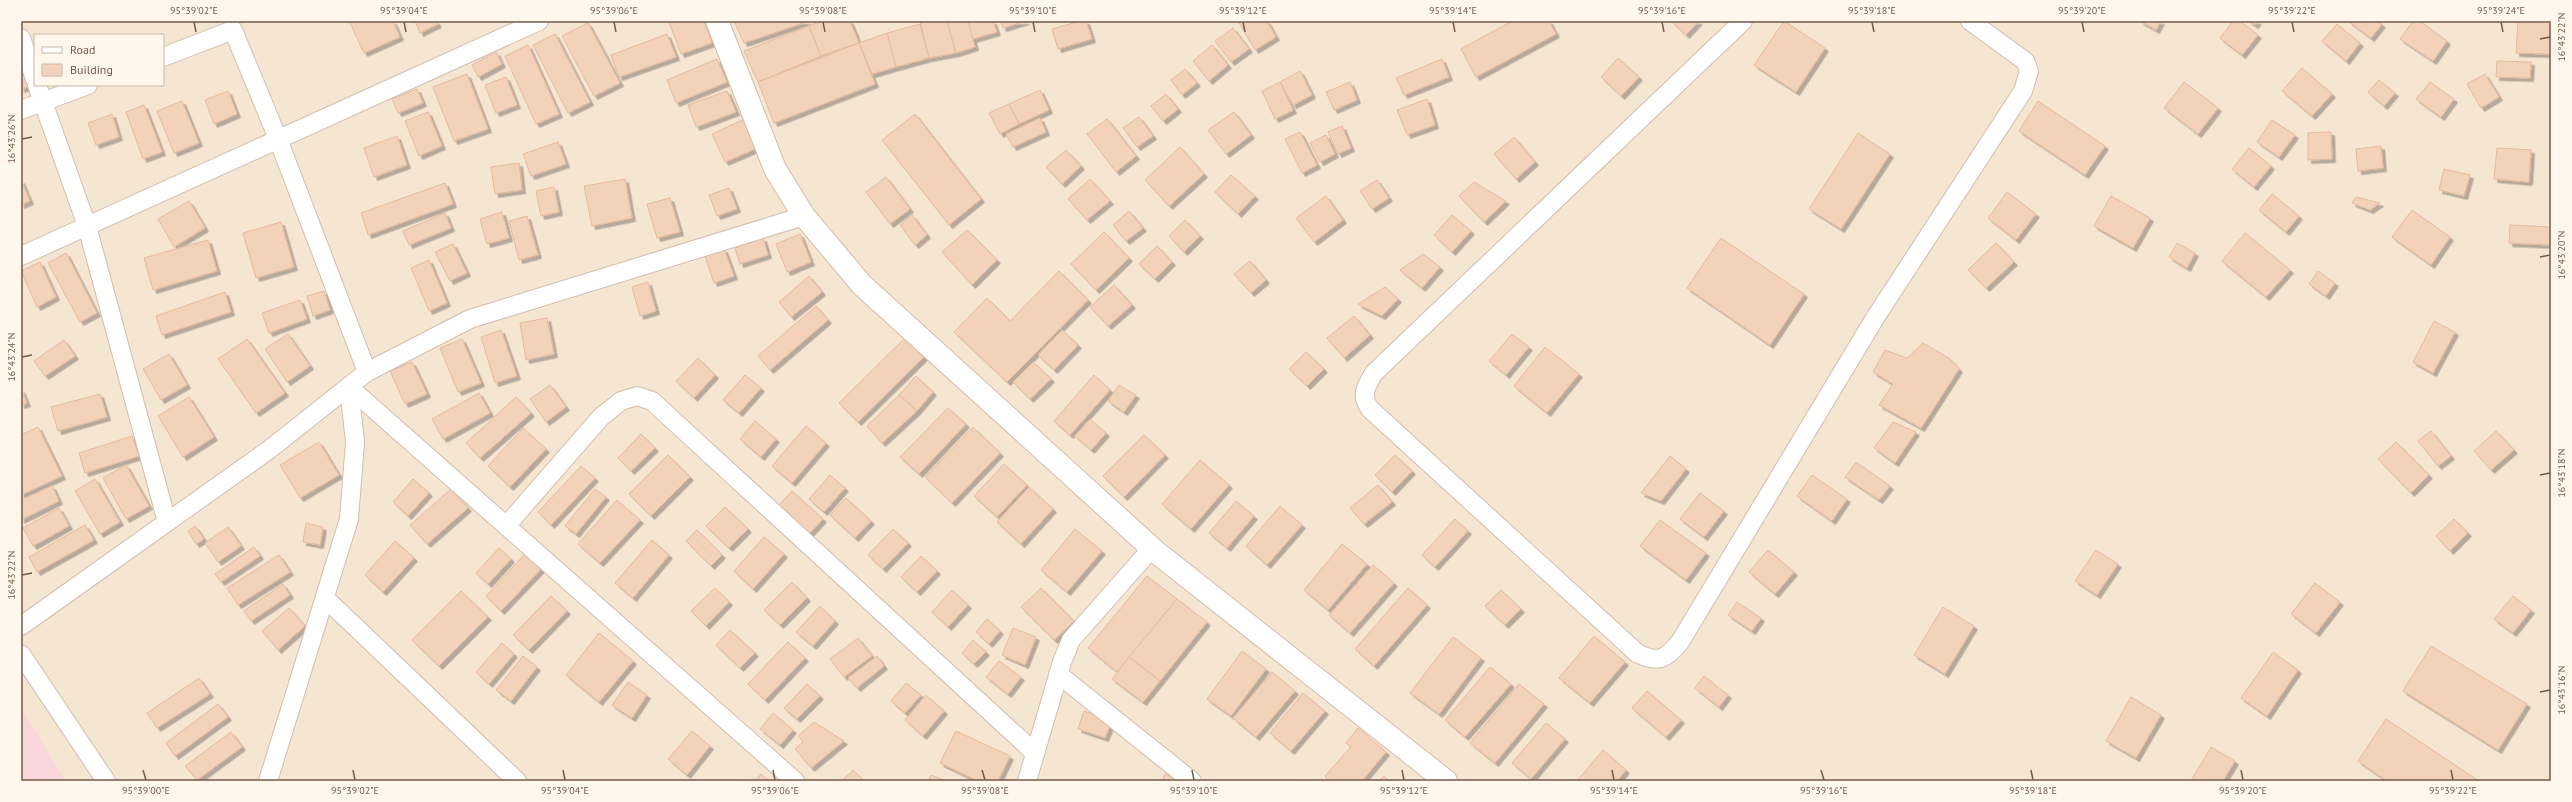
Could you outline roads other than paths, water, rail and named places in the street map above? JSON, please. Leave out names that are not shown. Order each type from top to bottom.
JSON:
[{"type":"street","points":[[21,256],[539,21]]},
{"type":"street","points":[[717,21],[775,169],[804,216],[862,285],[1152,548],[1446,781]]},
{"type":"street","points":[[1743,21],[1374,373],[1364,394],[1366,403],[1370,409],[1637,653],[1650,660],[1660,659],[1672,652],[1680,642],[1875,318],[2023,91],[2029,71],[2025,61],[1970,21]]},
{"type":"street","points":[[164,57],[232,26],[278,139],[367,372]]},
{"type":"street","points":[[21,38],[34,76]]},
{"type":"street","points":[[37,86],[87,226],[167,522]]},
{"type":"street","points":[[21,110],[85,86]]},
{"type":"street","points":[[21,626],[270,449],[367,372],[470,319],[804,216]]},
{"type":"street","points":[[349,387],[795,781]]},
{"type":"street","points":[[268,781],[349,519],[354,442],[349,387]]},
{"type":"street","points":[[506,526],[601,417],[621,401],[637,396],[652,401],[1035,753]]},
{"type":"street","points":[[1027,781],[1058,674],[1071,640],[1078,630],[1152,548]]},
{"type":"street","points":[[325,598],[518,781]]},
{"type":"street","points":[[21,654],[106,781]]},
{"type":"street","points":[[1058,674],[1192,781]]}]
